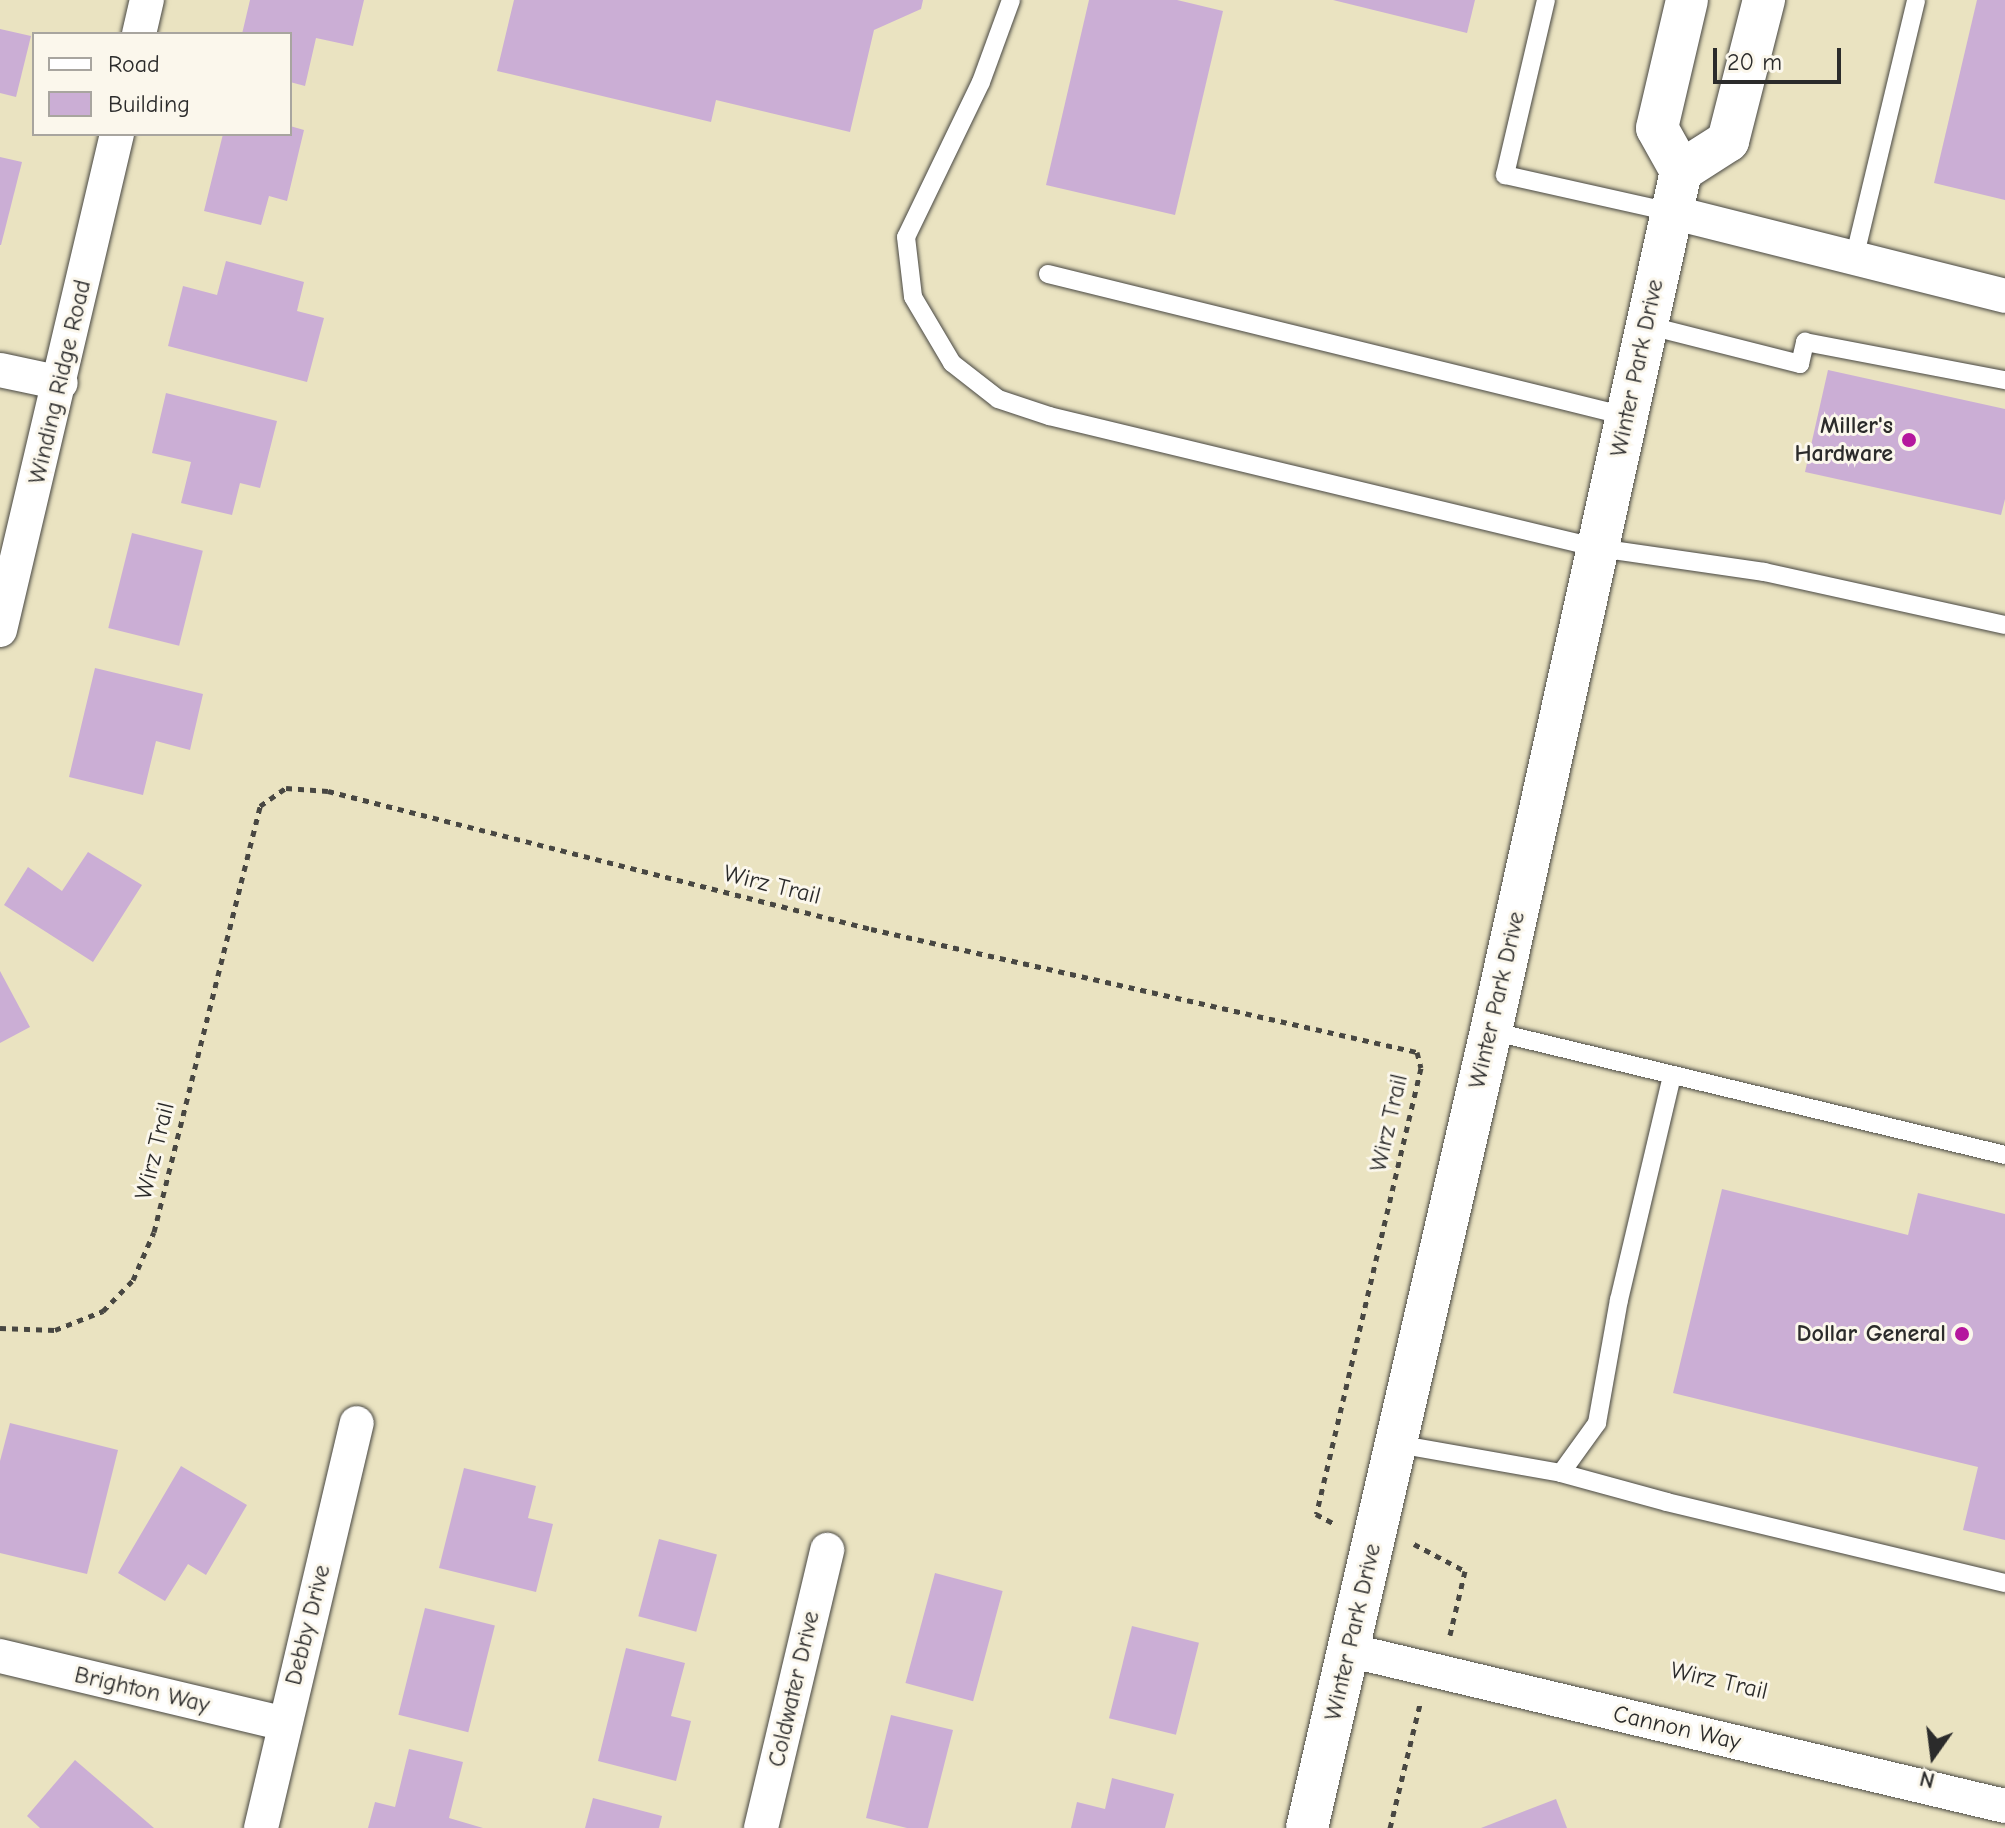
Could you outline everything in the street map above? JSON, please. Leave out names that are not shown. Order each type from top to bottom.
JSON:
[{"type":"street","points":[[139,32],[147,0]]},
{"type":"street","points":[[1687,0],[1657,128],[1681,171],[1728,141],[1764,0]]},
{"type":"street","name":"Winding Ridge Road","points":[[0,630],[61,383],[117,136]]},
{"type":"street","name":"Winter Park Drive","points":[[1307,1828],[1491,1031],[1681,171]]},
{"type":"street","points":[[1671,212],[2005,296]]},
{"type":"street","points":[[0,370],[61,383]]},
{"type":"street","name":"Debby Drive","points":[[261,1828],[357,1423]]},
{"type":"street","name":"Coldwater Drive","points":[[761,1828],[827,1550]]},
{"type":"street","name":"Cannon Way","points":[[1348,1650],[2005,1806]]},
{"type":"street","name":"Brighton Way","points":[[0,1656],[285,1724]]},
{"type":"lane","points":[[1011,0],[981,82],[906,237],[913,297],[952,363],[998,399],[1049,416],[1598,548],[1764,572],[2005,625]]},
{"type":"lane","points":[[1546,0],[1505,175],[1671,212]]},
{"type":"lane","points":[[1854,259],[1916,0]]},
{"type":"lane","points":[[1048,274],[1626,416]]},
{"type":"lane","points":[[1646,325],[1800,364],[1805,342],[2005,380]]},
{"type":"lane","points":[[1491,1031],[2005,1155]]},
{"type":"lane","points":[[1561,1473],[1597,1423],[1619,1300],[1672,1075]]},
{"type":"lane","points":[[1397,1444],[1561,1473],[1667,1502],[2005,1583]]},
{"type":"path","name":"Wirz Trail","points":[[0,1328],[55,1330],[103,1311],[133,1280],[154,1232],[260,806],[286,788],[328,791],[871,929],[1417,1052],[1421,1068],[1316,1514],[1341,1528]]},
{"type":"path","points":[[1418,1545],[1465,1571],[1448,1635],[1463,1639]]},
{"type":"path","points":[[1390,1828],[1421,1699]]},
{"type":"building","points":[[250,0],[364,0],[353,46],[316,38],[305,86],[292,83],[292,32],[242,32]]},
{"type":"building","points":[[514,0],[923,0],[921,9],[874,30],[850,132],[716,100],[711,122],[497,71]]},
{"type":"building","points":[[1089,0],[1177,0],[1223,11],[1175,215],[1046,185]]},
{"type":"building","points":[[1333,0],[1475,0],[1467,33]]},
{"type":"building","points":[[1977,0],[2005,0],[2005,200],[1934,183]]},
{"type":"building","points":[[0,29],[31,36],[16,97],[0,93]]},
{"type":"building","points":[[292,127],[304,130],[287,201],[269,196],[261,225],[204,211],[223,136],[292,136]]},
{"type":"building","points":[[0,157],[22,162],[1,245],[0,245]]},
{"type":"building","points":[[226,261],[304,282],[297,311],[324,318],[307,382],[168,346],[183,286],[217,295]]},
{"type":"building","name":"Miller's Hardware","points":[[1828,370],[2005,409],[2005,499],[2001,515],[1805,472]]},
{"type":"building","points":[[166,393],[277,421],[260,488],[240,483],[232,515],[181,503],[191,462],[152,453]]},
{"type":"building","points":[[132,533],[203,551],[179,646],[108,628]]},
{"type":"building","points":[[95,668],[203,694],[190,750],[156,741],[143,795],[69,777]]},
{"type":"building","points":[[88,852],[142,885],[93,962],[4,905],[28,867],[62,891]]},
{"type":"building","points":[[0,971],[30,1027],[0,1043]]},
{"type":"building","points":[[1722,1189],[1908,1235],[1918,1193],[2005,1214],[2005,1540],[1963,1530],[1978,1467],[1673,1393]]},
{"type":"building","points":[[10,1423],[118,1450],[87,1574],[0,1553],[0,1461]]},
{"type":"building","points":[[181,1466],[247,1505],[206,1575],[188,1564],[165,1601],[118,1573]]},
{"type":"building","points":[[464,1468],[536,1486],[528,1518],[553,1524],[536,1592],[439,1568]]},
{"type":"building","points":[[659,1539],[717,1555],[696,1632],[638,1616]]},
{"type":"building","points":[[935,1573],[1003,1591],[973,1701],[905,1683]]},
{"type":"building","points":[[425,1608],[495,1625],[468,1732],[398,1715]]},
{"type":"building","points":[[1132,1626],[1199,1643],[1176,1735],[1109,1718]]},
{"type":"building","points":[[626,1648],[685,1663],[671,1716],[691,1721],[676,1781],[598,1761]]},
{"type":"building","points":[[891,1715],[953,1730],[928,1828],[907,1828],[866,1818]]},
{"type":"building","points":[[409,1749],[463,1762],[449,1818],[483,1828],[368,1828],[375,1802],[395,1807]]},
{"type":"building","points":[[75,1760],[154,1828],[40,1828],[27,1816]]},
{"type":"building","points":[[1112,1778],[1174,1794],[1165,1828],[1071,1828],[1077,1802],[1105,1809]]},
{"type":"building","points":[[593,1798],[662,1816],[659,1828],[585,1828]]},
{"type":"building","points":[[1556,1799],[1567,1828],[1481,1828]]},
{"type":"place","name":"Miller's Hardware","points":[[1909,440]]},
{"type":"place","name":"Dollar General","points":[[1962,1334]]}]
